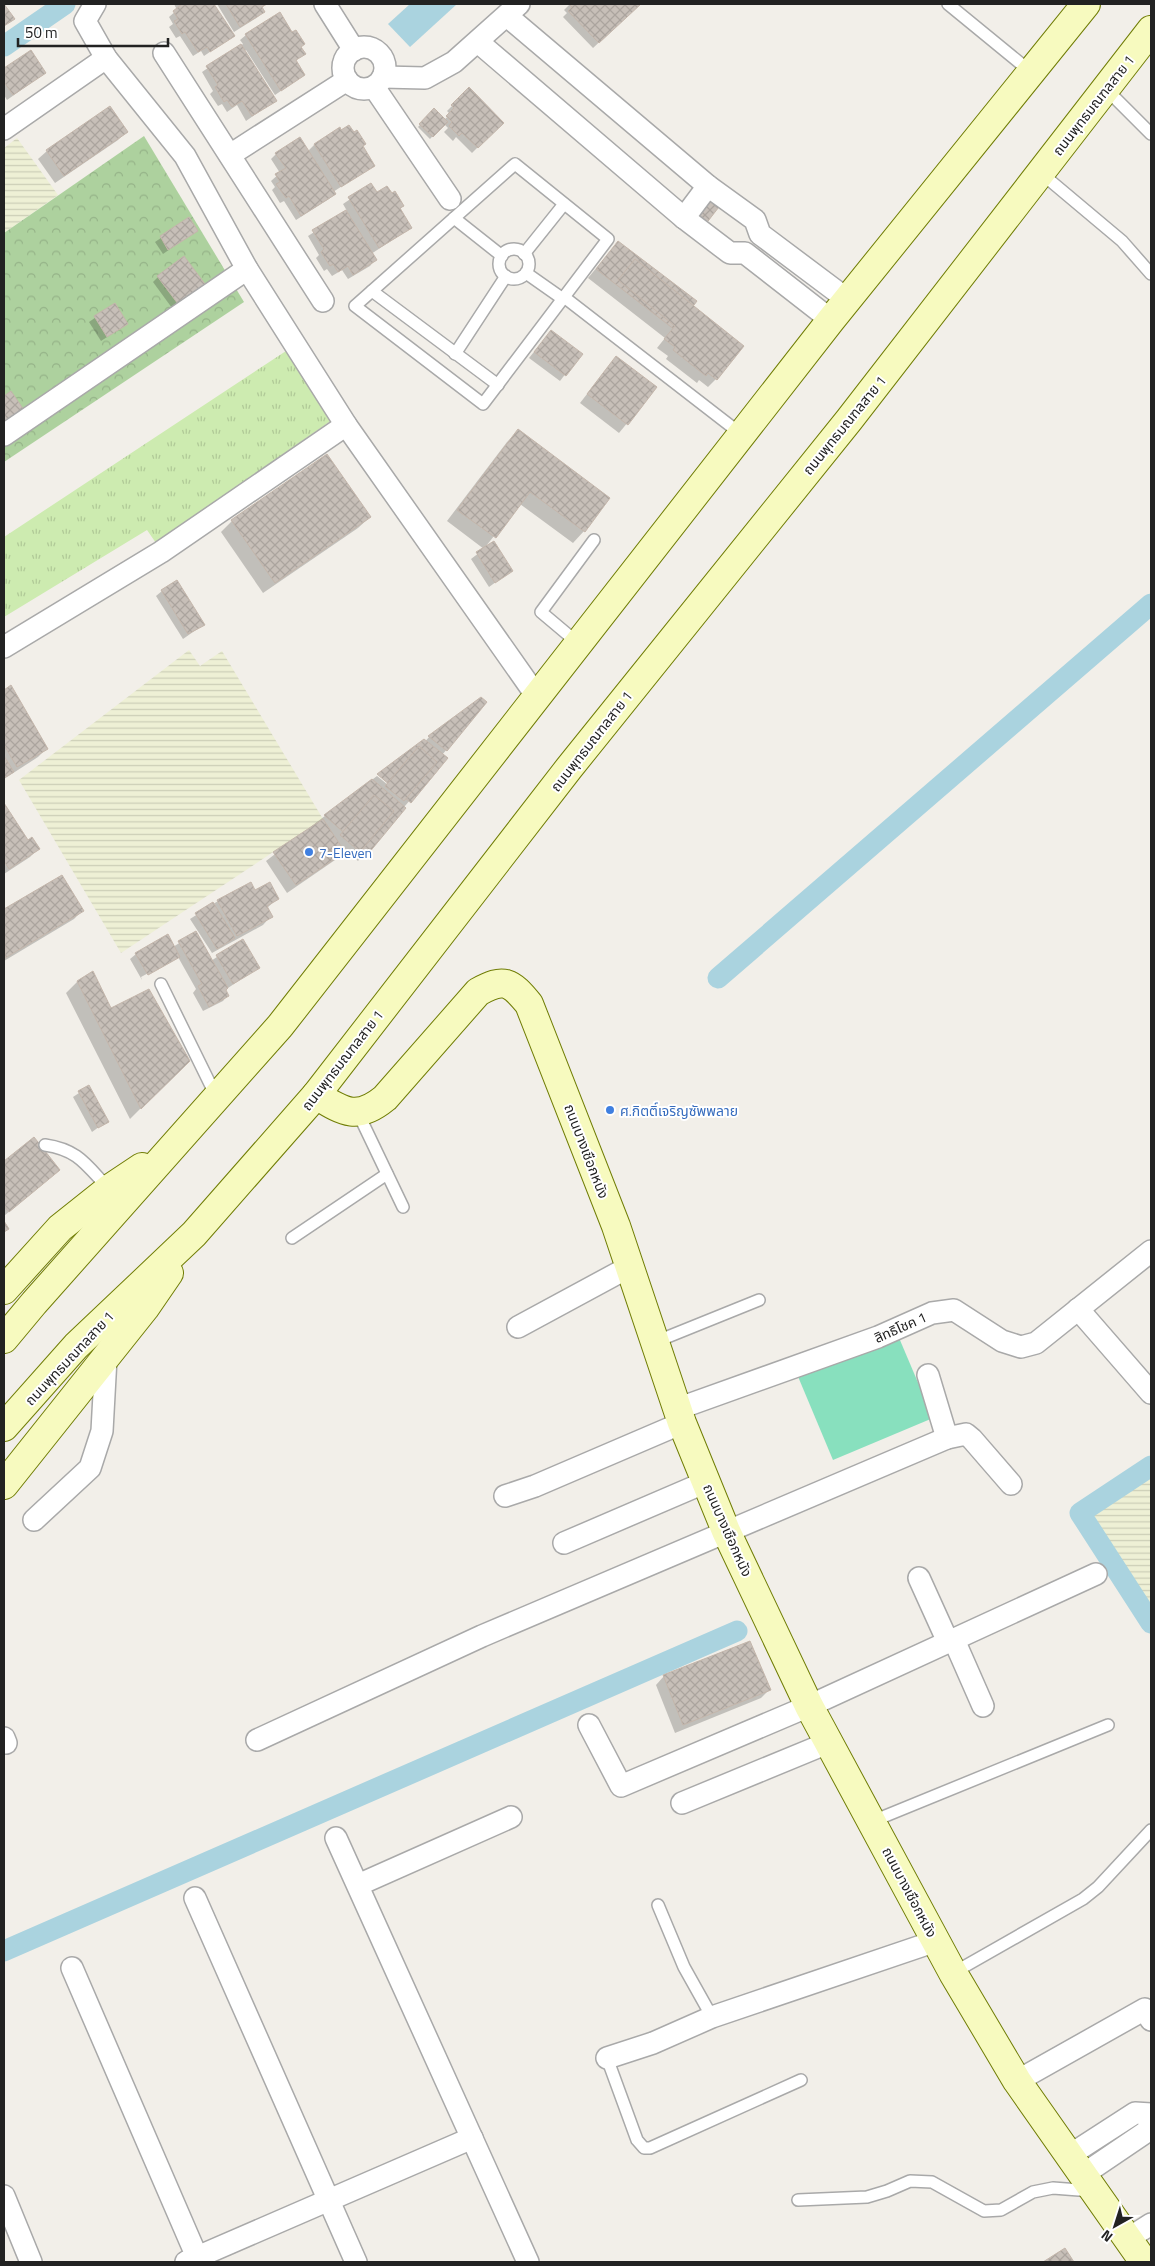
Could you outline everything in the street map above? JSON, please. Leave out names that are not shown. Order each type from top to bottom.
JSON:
[{"type":"main road","points":[[4,1339],[280,1026],[743,436],[839,310],[1086,4]]},
{"type":"main road","name":"ถนนพุทธมณฑลสาย 1","points":[[4,1427],[76,1346],[194,1234],[316,1095],[569,768],[849,420],[1151,30]]},
{"type":"main road","name":"ถนนบางเชือกหนัง","points":[[358,1114],[372,1108],[385,1098],[478,992],[491,984],[505,984],[516,988],[529,1004],[616,1226],[679,1416],[726,1531],[809,1706],[873,1820],[953,1972],[1017,2080],[1083,2173],[1140,2231],[1144,2262]]},
{"type":"main road","points":[[316,1095],[334,1106],[358,1114]]},
{"type":"main road","points":[[4,1290],[60,1228],[109,1189],[178,1142]]},
{"type":"main road","points":[[4,1485],[145,1308],[194,1234]]},
{"type":"main road","points":[[4,1438],[26,1403]]},
{"type":"street","points":[[95,4],[85,22],[106,58],[185,156],[247,269],[346,426],[538,698]]},
{"type":"street","points":[[326,4],[354,50]]},
{"type":"street","points":[[452,209],[379,82],[384,64],[378,53],[367,48],[354,50],[346,59],[344,65],[343,71],[347,80],[354,87],[361,89],[379,82],[425,78],[454,62],[513,10],[708,186],[755,220],[760,234],[839,310]]},
{"type":"street","points":[[478,42],[684,218],[730,253],[745,253],[839,310]]},
{"type":"street","points":[[164,53],[323,302]]},
{"type":"street","points":[[4,129],[106,58]]},
{"type":"street","points":[[230,155],[347,80]]},
{"type":"street","points":[[684,218],[708,186]]},
{"type":"street","points":[[4,435],[247,269]]},
{"type":"street","points":[[4,647],[161,552],[346,426]]},
{"type":"street","name":"สิทธิโชค 1","points":[[505,1496],[535,1486],[679,1416],[878,1337],[932,1313],[954,1310],[1002,1341],[1021,1347],[1036,1343],[1151,1251]]},
{"type":"street","points":[[518,1327],[629,1266]]},
{"type":"street","points":[[1078,1309],[1151,1393]]},
{"type":"street","points":[[34,1520],[90,1468],[102,1431],[106,1358]]},
{"type":"street","points":[[928,1375],[947,1438]]},
{"type":"street","points":[[257,1740],[482,1636],[947,1438],[966,1434],[1011,1484]]},
{"type":"street","points":[[564,1543],[706,1482]]},
{"type":"street","points":[[590,1725],[621,1786],[809,1706],[1096,1574]]},
{"type":"street","points":[[919,1578],[983,1706]]},
{"type":"street","points":[[682,1803],[830,1742]]},
{"type":"street","points":[[358,1885],[511,1817]]},
{"type":"street","points":[[336,1838],[528,2262]]},
{"type":"street","points":[[195,1898],[356,2262]]},
{"type":"street","points":[[607,2058],[652,2043],[712,2017],[936,1941]]},
{"type":"street","points":[[72,1968],[191,2260],[330,2202],[472,2138]]},
{"type":"street","points":[[1017,2080],[1149,2012]]},
{"type":"street","points":[[1083,2173],[1135,2113],[1151,2114]]},
{"type":"street","points":[[1083,2173],[1146,2132],[1151,2123]]},
{"type":"street","points":[[4,2196],[31,2262]]},
{"type":"lane","points":[[948,4],[1031,72]]},
{"type":"lane","points":[[1106,89],[1151,134]]},
{"type":"lane","points":[[514,164],[564,204],[608,239],[483,404],[355,306],[452,209],[514,164]]},
{"type":"lane","points":[[1041,172],[1122,241],[1151,274]]},
{"type":"lane","points":[[524,254],[564,204]]},
{"type":"lane","points":[[452,209],[502,256]]},
{"type":"lane","points":[[508,250],[518,250],[524,254],[528,264],[526,272],[517,279],[506,276],[499,266],[502,256],[508,250]]},
{"type":"lane","points":[[526,272],[563,298],[743,436]]},
{"type":"lane","points":[[455,354],[506,276]]},
{"type":"lane","points":[[372,291],[498,385]]},
{"type":"lane","points":[[579,644],[541,612],[594,540]]},
{"type":"lane","points":[[161,984],[217,1097]]},
{"type":"lane","points":[[358,1114],[403,1207]]},
{"type":"lane","points":[[44,1145],[63,1148],[73,1153],[109,1189]]},
{"type":"lane","points":[[292,1238],[387,1174]]},
{"type":"lane","points":[[655,1342],[759,1300]]},
{"type":"lane","points":[[873,1820],[1108,1725]]},
{"type":"lane","points":[[953,1972],[1083,1899],[1104,1881],[1151,1830]]},
{"type":"lane","points":[[658,1905],[684,1967],[712,2017]]},
{"type":"lane","points":[[607,2058],[637,2140],[644,2148],[650,2148],[801,2080]]},
{"type":"lane","points":[[798,2200],[867,2197],[910,2181],[932,2182],[984,2211],[1001,2210],[1034,2192],[1053,2188],[1083,2173]]},
{"type":"green space","points":[[144,136],[244,302],[4,462],[4,233]]},
{"type":"green space","points":[[17,138],[58,195],[4,233],[4,148]]},
{"type":"green space","points":[[286,351],[332,420],[156,543],[147,530],[4,617],[4,537]]},
{"type":"green space","points":[[189,650],[200,666],[222,651],[323,819],[121,953],[19,780]]},
{"type":"green space","points":[[894,1326],[933,1418],[833,1460],[794,1367]]},
{"type":"green space","points":[[1151,1477],[1151,1605],[1092,1515]]},
{"type":"water","points":[[410,4],[457,4],[410,47],[388,24]]},
{"type":"building","points":[[4,4],[15,19],[4,26]]},
{"type":"building","points":[[182,4],[214,4],[235,36],[210,52],[207,47],[198,52],[185,32],[182,34],[174,21],[178,19],[173,11]]},
{"type":"building","points":[[226,4],[267,4],[262,7],[265,12],[240,27]]},
{"type":"building","points":[[569,4],[641,4],[599,43],[568,11],[572,7]]},
{"type":"building","points":[[280,12],[292,32],[296,30],[305,44],[301,47],[306,54],[296,60],[305,75],[281,91],[245,34]]},
{"type":"building","points":[[241,44],[277,101],[252,116],[242,101],[232,107],[227,100],[224,102],[215,87],[218,85],[206,66]]},
{"type":"building","points":[[31,50],[46,73],[13,95],[4,82],[4,68]]},
{"type":"building","points":[[469,87],[504,123],[478,148],[462,133],[459,136],[449,126],[452,122],[446,116],[454,108],[451,105]]},
{"type":"building","points":[[110,106],[128,132],[64,176],[46,150]]},
{"type":"building","points":[[434,108],[448,122],[433,137],[419,124]]},
{"type":"building","points":[[349,125],[354,132],[357,130],[366,144],[363,146],[375,166],[341,187],[314,144],[340,127],[341,130]]},
{"type":"building","points":[[300,137],[336,194],[301,216],[289,196],[286,198],[276,184],[280,182],[275,174],[286,168],[275,153]]},
{"type":"building","points":[[371,183],[377,192],[387,186],[392,193],[395,191],[404,206],[400,208],[412,228],[379,248],[348,197]]},
{"type":"building","points":[[710,194],[722,203],[705,225],[693,216]]},
{"type":"building","points":[[346,210],[377,260],[353,275],[348,266],[338,272],[333,264],[330,266],[321,252],[324,249],[312,230]]},
{"type":"building","points":[[189,217],[198,231],[168,250],[160,236]]},
{"type":"building","points":[[618,241],[697,301],[675,330],[596,269]]},
{"type":"building","points":[[184,256],[205,284],[178,304],[157,276]]},
{"type":"building","points":[[635,259],[744,346],[717,380],[708,373],[706,376],[673,350],[675,347],[664,339],[675,326],[618,280]]},
{"type":"building","points":[[115,303],[128,324],[107,337],[94,316]]},
{"type":"building","points":[[551,330],[583,354],[566,376],[534,352]]},
{"type":"building","points":[[616,356],[657,387],[628,425],[587,394]]},
{"type":"building","points":[[11,391],[24,410],[4,424],[4,396]]},
{"type":"building","points":[[518,429],[610,498],[585,532],[530,492],[496,538],[457,510]]},
{"type":"building","points":[[327,454],[371,517],[275,583],[231,520]]},
{"type":"building","points":[[494,541],[513,571],[495,583],[476,552]]},
{"type":"building","points":[[177,580],[205,625],[188,634],[161,590]]},
{"type":"building","points":[[11,685],[48,749],[17,767],[4,745],[4,690]]},
{"type":"building","points":[[481,697],[487,702],[447,751],[428,736]]},
{"type":"building","points":[[424,739],[448,758],[411,803],[377,774]]},
{"type":"building","points":[[419,746],[437,762],[404,801],[385,786]]},
{"type":"building","points":[[4,756],[14,772],[4,778]]},
{"type":"building","points":[[372,779],[406,808],[368,854],[324,815]]},
{"type":"building","points":[[374,795],[394,811],[360,852],[340,835]]},
{"type":"building","points":[[4,803],[28,840],[32,837],[40,849],[9,869],[4,861]]},
{"type":"building","name":"7-Eleven","points":[[323,819],[345,852],[296,885],[273,852]]},
{"type":"building","points":[[62,875],[84,911],[5,958],[4,909]]},
{"type":"building","points":[[251,882],[255,890],[270,882],[279,899],[267,906],[273,917],[237,936],[217,900]]},
{"type":"building","points":[[213,902],[235,938],[217,949],[195,913]]},
{"type":"building","points":[[196,931],[228,988],[226,990],[229,996],[209,1007],[198,986],[202,984],[178,941]]},
{"type":"building","points":[[168,934],[180,957],[148,975],[135,953]]},
{"type":"building","points":[[243,939],[260,968],[233,984],[216,955]]},
{"type":"building","points":[[93,971],[111,1008],[149,989],[190,1061],[141,1109],[77,981]]},
{"type":"building","points":[[89,1085],[109,1122],[98,1128],[78,1091]]},
{"type":"building","points":[[34,1137],[60,1170],[9,1212],[4,1206],[4,1161]]},
{"type":"building","points":[[4,1221],[9,1229],[4,1232]]},
{"type":"building","points":[[750,1641],[771,1690],[683,1725],[663,1675]]},
{"type":"building","points":[[1065,2248],[1074,2262],[1043,2262]]},
{"type":"waterway","points":[[4,46],[65,4]]},
{"type":"waterway","points":[[718,978],[1151,604]]},
{"type":"waterway","points":[[1151,1466],[1080,1513],[1151,1623]]},
{"type":"waterway","points":[[4,1951],[737,1631]]},
{"type":"place","name":"7-Eleven","points":[[309,852]]},
{"type":"place","name":"ศ.กิตติ์เจริญซัพพลาย","points":[[610,1110]]}]
